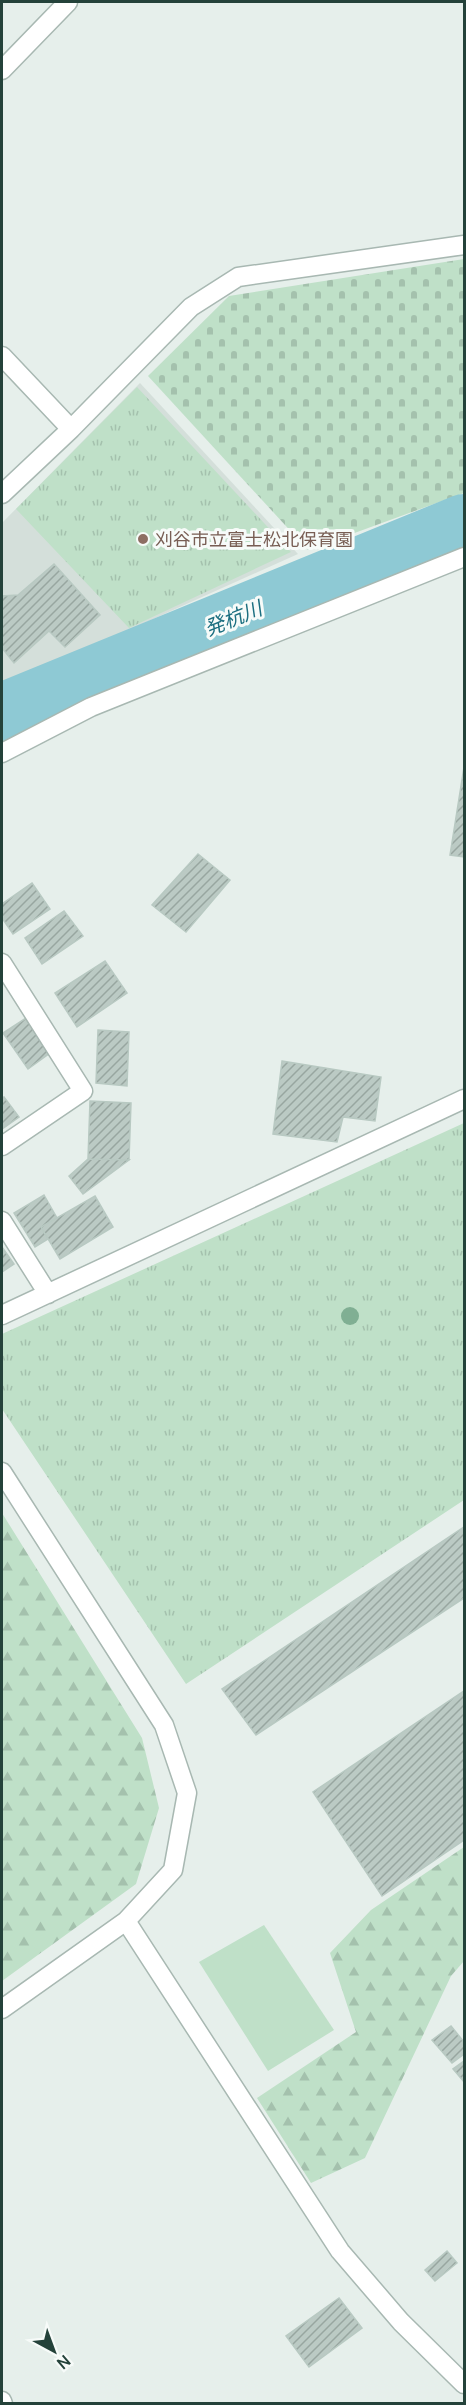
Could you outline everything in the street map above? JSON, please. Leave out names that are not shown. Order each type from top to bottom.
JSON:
[{"type":"street","points":[[2,70],[68,2]]},
{"type":"street","points":[[2,495],[71,429],[191,307],[238,277],[465,245]]},
{"type":"street","points":[[2,356],[71,429]]},
{"type":"street","points":[[2,753],[91,707],[465,557]]},
{"type":"street","points":[[2,963],[83,1091],[2,1146]]},
{"type":"street","points":[[2,1315],[465,1099]]},
{"type":"street","points":[[2,1221],[48,1294]]},
{"type":"street","points":[[2,1472],[164,1725],[187,1793],[173,1870],[126,1921],[2,2009]]},
{"type":"street","points":[[126,1921],[340,2251],[401,2322],[465,2384]]},
{"type":"shaded area","name":"刈谷市立富士松北保育園","points":[[140,383],[298,554],[2,687],[2,523]]},
{"type":"green space","points":[[464,259],[464,493],[308,550],[148,376],[229,296]]},
{"type":"green space","name":"刈谷市立富士松北保育園","points":[[137,387],[291,552],[129,628],[16,509]]},
{"type":"green space","points":[[464,1123],[464,1500],[186,1684],[2,1409],[2,1334]]},
{"type":"green space","points":[[2,1513],[142,1738],[159,1808],[136,1884],[2,1981]]},
{"type":"green space","points":[[464,1847],[464,1961],[451,1976],[365,2158],[311,2183],[257,2098],[356,2032],[330,1953],[371,1910]]},
{"type":"green space","points":[[264,1925],[334,2030],[268,2071],[199,1962]]},
{"type":"building","points":[[54,564],[100,615],[65,647],[49,631],[14,663],[2,648],[2,596],[18,595]]},
{"type":"building","points":[[464,767],[464,857],[450,855]]},
{"type":"building","points":[[198,854],[230,880],[186,932],[152,905]]},
{"type":"building","points":[[32,883],[50,909],[13,934],[2,918],[2,904]]},
{"type":"building","points":[[64,911],[83,936],[42,964],[25,938]]},
{"type":"building","points":[[105,961],[127,993],[77,1027],[55,993]]},
{"type":"building","points":[[26,1018],[50,1053],[28,1069],[3,1033]]},
{"type":"building","points":[[98,1030],[129,1032],[127,1086],[96,1083]]},
{"type":"building","points":[[282,1061],[381,1077],[375,1121],[343,1117],[337,1142],[273,1134]]},
{"type":"building","points":[[4,1097],[19,1117],[2,1129],[2,1098]]},
{"type":"building","points":[[90,1101],[131,1103],[129,1160],[88,1159]]},
{"type":"building","points":[[88,1159],[129,1160],[83,1194],[69,1176]]},
{"type":"building","points":[[44,1195],[57,1218],[41,1227],[48,1239],[35,1247],[14,1213]]},
{"type":"building","points":[[95,1196],[113,1227],[60,1259],[41,1227]]},
{"type":"building","points":[[2,1247],[14,1264],[2,1272]]},
{"type":"building","points":[[464,1527],[464,1598],[256,1735],[222,1689]]},
{"type":"building","points":[[464,1691],[464,1840],[382,1896],[313,1792]]},
{"type":"building","points":[[451,2026],[464,2042],[464,2054],[452,2063],[432,2040]]},
{"type":"building","points":[[464,2061],[464,2082],[453,2069]]},
{"type":"building","points":[[447,2251],[457,2263],[435,2281],[425,2270]]},
{"type":"building","points":[[339,2298],[362,2328],[309,2367],[286,2336]]},
{"type":"waterway","name":"発杭川","points":[[2,713],[464,524]]},
{"type":"place","name":"刈谷市立富士松北保育園","points":[[143,539]]}]
